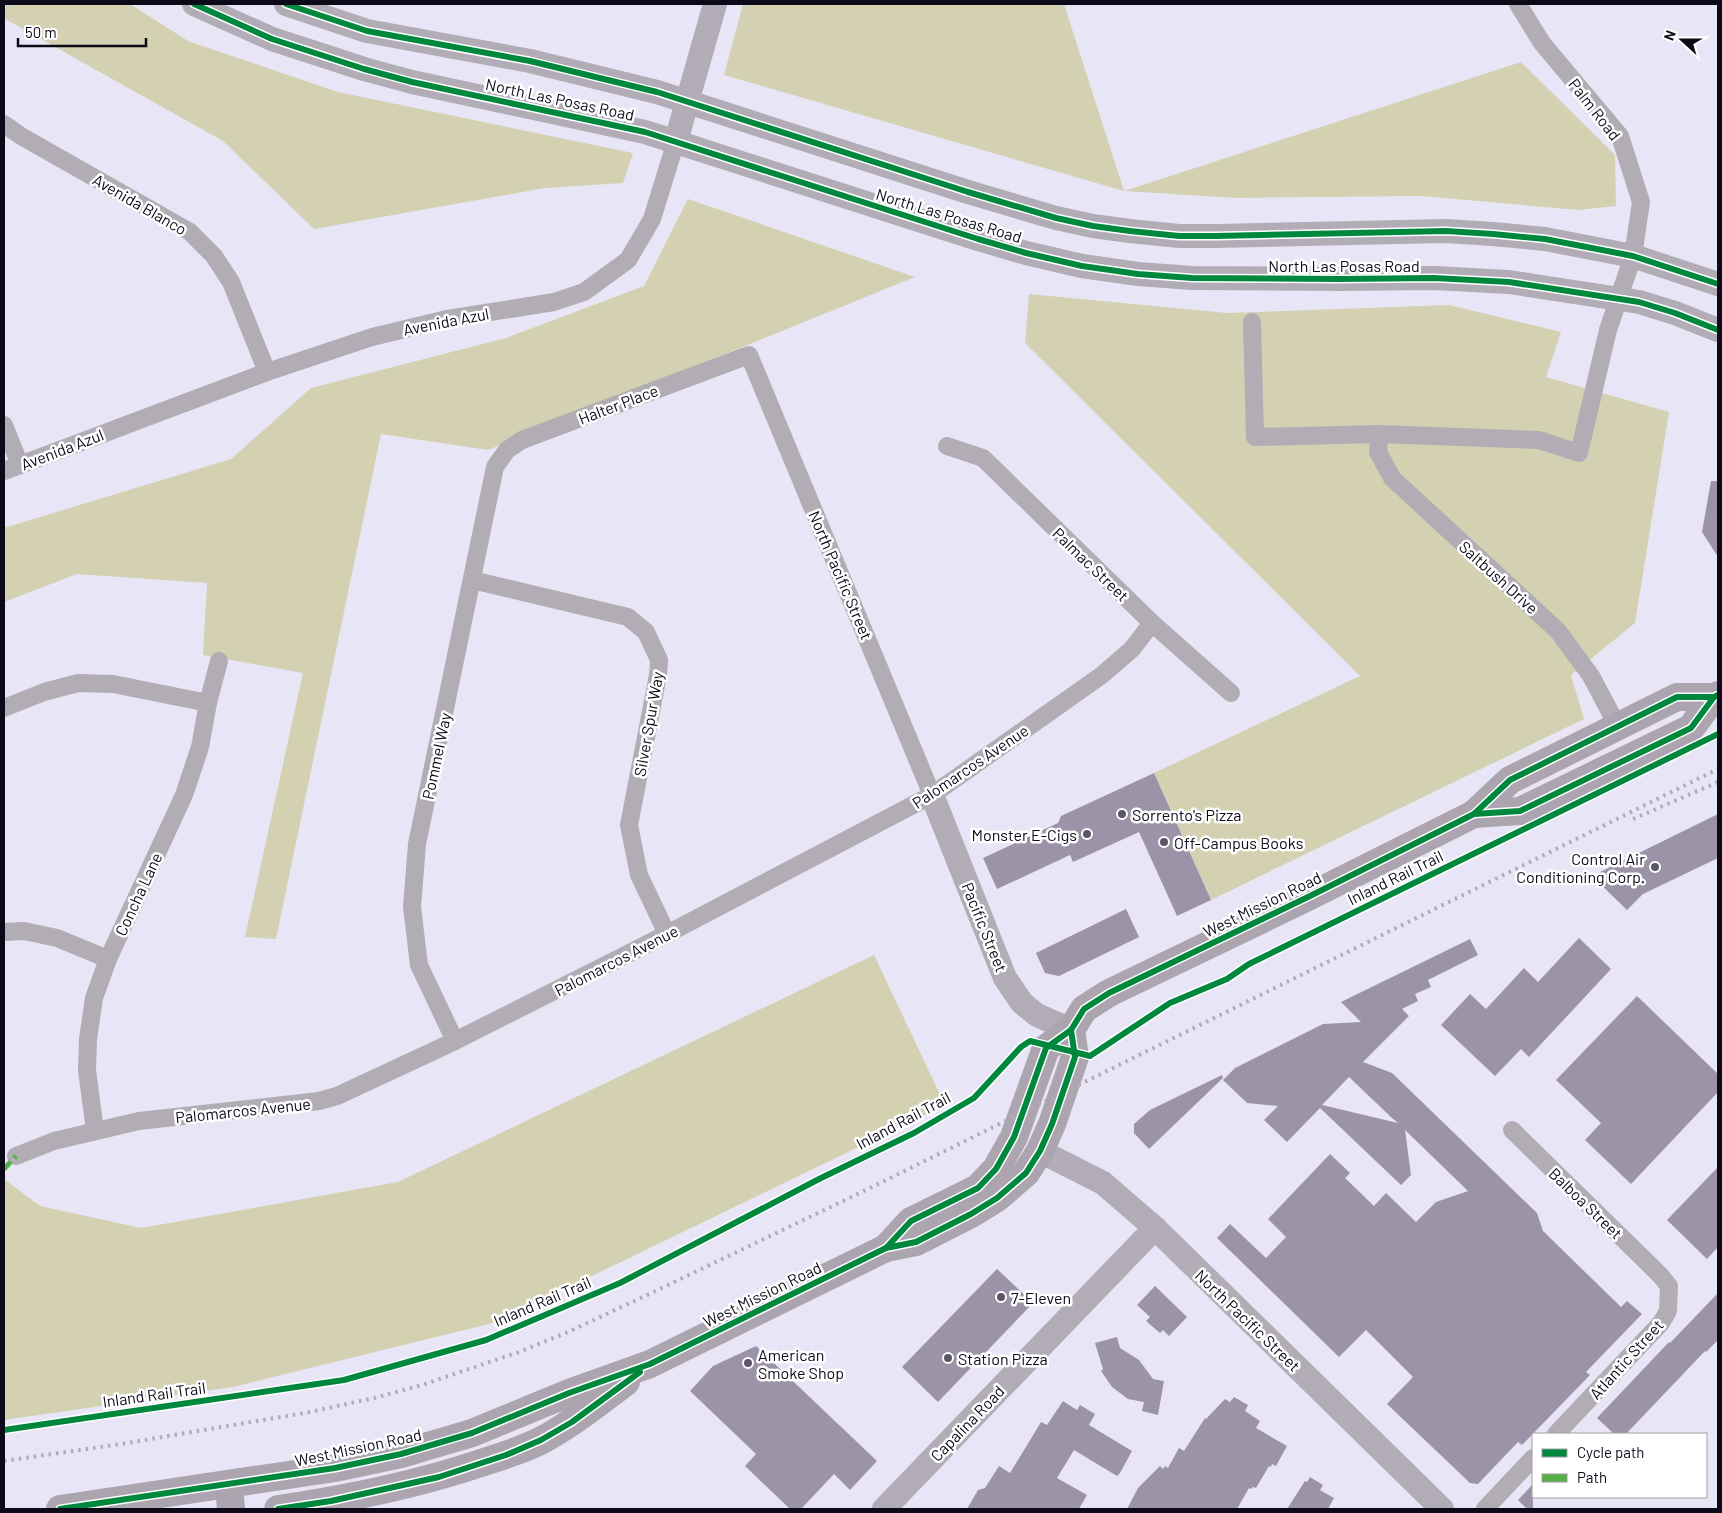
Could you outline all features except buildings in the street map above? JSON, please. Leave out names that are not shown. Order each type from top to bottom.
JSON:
[{"type":"main road","name":"North Las Posas Road","points":[[194,4],[272,39],[364,69],[412,82],[615,124],[676,141],[978,239],[1082,266],[1138,274],[1192,278],[1471,279],[1509,282],[1639,302],[1675,313],[1718,330]]},
{"type":"main road","name":"North Las Posas Road","points":[[286,4],[367,31],[530,61],[657,92],[968,192],[1056,218],[1093,226],[1179,236],[1446,231],[1493,234],[1544,240],[1633,256],[1718,284]]},
{"type":"main road","name":"Avenida Azul","points":[[676,141],[715,4]]},
{"type":"main road","name":"West Mission Road","points":[[886,1248],[910,1221],[978,1188],[996,1169],[1014,1137],[1046,1048],[1071,1030],[1084,1009],[1109,993],[1474,814],[1510,780],[1677,698],[1716,696]]},
{"type":"main road","name":"West Mission Road","points":[[1474,814],[1520,811],[1538,803],[1691,728],[1716,696]]},
{"type":"main road","points":[[1538,803],[1555,778],[1617,747],[1623,742],[1624,737],[1618,727]]},
{"type":"main road","name":"Pacific Street","points":[[932,795],[1005,978],[1022,1003],[1037,1016],[1071,1030]]},
{"type":"main road","name":"West Mission Road","points":[[60,1509],[230,1497],[336,1468],[400,1454],[472,1433],[569,1393],[650,1364],[886,1248],[916,1242],[972,1214],[997,1198],[1026,1173],[1040,1151],[1052,1124],[1075,1057],[1071,1030]]},
{"type":"main road","name":"North Pacific Street","points":[[1040,1151],[1103,1183],[1155,1228],[1442,1509]]},
{"type":"main road","name":"Capalina Road","points":[[884,1509],[1155,1228]]},
{"type":"main road","name":"West Mission Road","points":[[278,1509],[331,1501],[439,1477],[506,1455],[541,1440],[572,1422],[650,1364]]},
{"type":"street","name":"Palm Road","points":[[1518,4],[1542,43],[1620,136],[1641,202],[1633,256],[1619,300]]},
{"type":"street","name":"Avenida Blanco","points":[[4,124],[21,136],[190,232],[214,256],[231,282],[267,372]]},
{"type":"street","name":"Avenida Azul","points":[[12,468],[267,372],[372,337],[447,318],[554,302],[584,292],[628,260],[652,219],[676,141]]},
{"type":"street","points":[[1252,322],[1255,437],[1379,434],[1539,440],[1579,452],[1608,330],[1619,300]]},
{"type":"street","name":"Halter Place","points":[[495,467],[507,450],[522,440],[749,355]]},
{"type":"street","name":"North Pacific Street","points":[[749,355],[932,795]]},
{"type":"street","points":[[4,425],[12,468]]},
{"type":"street","name":"Saltbush Drive","points":[[1379,434],[1378,452],[1392,478],[1558,631],[1591,676],[1618,727]]},
{"type":"street","name":"Palmac Street","points":[[947,446],[983,458],[1152,623],[1231,693]]},
{"type":"street","name":"Pommel Way","points":[[455,1041],[419,965],[412,907],[417,844],[495,467]]},
{"type":"street","name":"Silver Spur Way","points":[[472,580],[628,617],[646,632],[658,660],[658,675],[629,825],[639,875],[667,934]]},
{"type":"street","name":"Palomarcos Avenue","points":[[16,1156],[54,1141],[139,1121],[319,1101],[336,1096],[455,1041],[667,934],[932,795],[1102,675],[1132,649],[1152,623]]},
{"type":"street","name":"Concha Lane","points":[[95,1132],[87,1070],[88,1040],[94,998],[108,959],[184,795],[200,747],[208,703],[219,661]]},
{"type":"street","points":[[4,708],[44,692],[78,683],[112,684],[208,703]]},
{"type":"street","points":[[4,932],[24,931],[57,938],[108,959]]},
{"type":"street","name":"Balboa Street","points":[[1512,1130],[1660,1275]]},
{"type":"street","name":"Atlantic Street","points":[[1557,1433],[1661,1324],[1668,1311],[1669,1286],[1660,1275]]},
{"type":"street","points":[[1484,1509],[1532,1459]]},
{"type":"shaded area","points":[[4,4],[130,4],[188,41],[338,92],[633,153],[623,183],[545,188],[314,229],[223,141],[7,20],[4,18]]},
{"type":"shaded area","points":[[743,4],[1064,4],[1124,191],[724,75]]},
{"type":"shaded area","points":[[1521,62],[1615,155],[1616,206],[1578,210],[1421,196],[1235,198],[1124,191]]},
{"type":"shaded area","points":[[688,199],[915,277],[488,450],[381,434],[276,939],[245,937],[303,673],[203,655],[207,583],[77,574],[4,602],[4,528],[231,459],[311,388],[506,338],[644,286]]},
{"type":"shaded area","points":[[1029,294],[1227,313],[1449,305],[1561,332],[1546,377],[1669,412],[1635,623],[1571,675],[1584,719],[1211,900],[1154,773],[1360,676],[1025,343]]},
{"type":"shaded area","points":[[874,955],[945,1105],[497,1322],[233,1387],[4,1420],[4,1179],[40,1206],[141,1228],[398,1182]]},
{"type":"railway","points":[[4,1461],[121,1444],[310,1412],[422,1385],[519,1352],[568,1332],[643,1297],[866,1190],[1718,769]]},
{"type":"railway","points":[[1633,819],[1718,782]]},
{"type":"marked path","points":[[4,1169],[16,1156]]},
{"type":"cycle path","points":[[194,4],[272,39],[364,69],[412,82],[645,132],[978,239],[1082,266],[1138,274],[1192,278],[1434,278],[1509,282],[1639,302],[1675,313],[1718,330]]},
{"type":"cycle path","points":[[286,4],[367,31],[530,61],[657,92],[968,192],[1056,218],[1093,226],[1179,236],[1446,231],[1493,234],[1545,239],[1633,256],[1718,284]]},
{"type":"cycle path","points":[[1474,814],[1520,811],[1691,728],[1714,697],[1718,695]]},
{"type":"cycle path","points":[[886,1248],[911,1221],[978,1188],[996,1169],[1014,1137],[1046,1048],[1071,1030],[1084,1009],[1109,993],[1474,814],[1510,780],[1677,697],[1714,697]]},
{"type":"cycle path","name":"Inland Rail Trail","points":[[4,1430],[344,1380],[486,1340],[620,1283],[819,1179],[914,1133],[974,1098],[1021,1047],[1030,1041],[1090,1056],[1170,1003],[1227,979],[1249,964],[1718,734]]},
{"type":"cycle path","points":[[60,1509],[335,1468],[401,1454],[472,1433],[569,1393],[650,1364],[886,1248],[916,1242],[971,1214],[997,1198],[1026,1173],[1040,1151],[1052,1124],[1075,1057],[1071,1030]]},
{"type":"cycle path","points":[[278,1509],[331,1501],[439,1477],[506,1455],[541,1440],[572,1422],[640,1372]]},
{"type":"place","name":"Sorrento's Pizza","points":[[1122,814]]},
{"type":"place","name":"Monster E-Cigs","points":[[1087,834]]},
{"type":"place","name":"Off-Campus Books","points":[[1164,842]]},
{"type":"place","name":"Control Air Conditioning Corp.","points":[[1655,867]]},
{"type":"place","name":"7-Eleven","points":[[1001,1297]]},
{"type":"place","name":"Station Pizza","points":[[948,1358]]},
{"type":"place","name":"American Smoke Shop","points":[[748,1363]]}]
